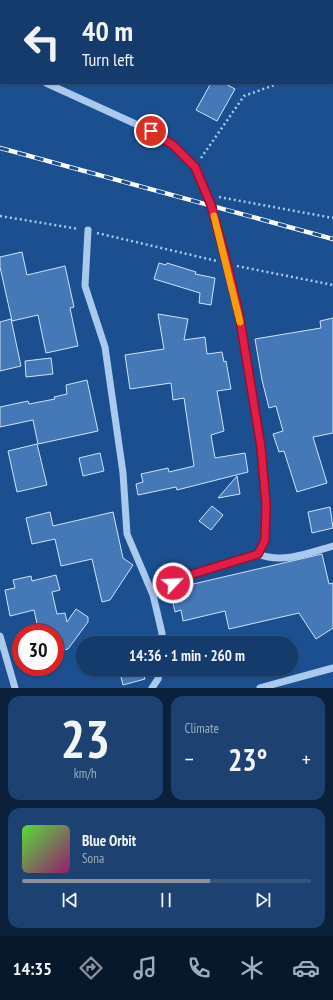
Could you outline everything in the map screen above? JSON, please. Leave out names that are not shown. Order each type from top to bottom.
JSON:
[{"type":"street","points":[[48,84],[151,131],[173,145],[195,167],[207,195],[227,264],[239,314],[261,447],[266,511],[265,540],[258,554]]},
{"type":"street","points":[[88,230],[85,286],[105,347],[123,473],[127,534],[153,595],[162,636]]},
{"type":"street","points":[[153,595],[183,577],[258,554],[267,558],[277,559],[298,556],[333,546]]},
{"type":"street","points":[[0,636],[15,688]]},
{"type":"street","points":[[260,688],[333,668]]},
{"type":"street","points":[[152,688],[159,676]]},
{"type":"path","points":[[195,167],[244,96],[277,84]]},
{"type":"path","points":[[207,195],[333,218]]},
{"type":"path","points":[[0,216],[88,230],[227,264],[333,285]]},
{"type":"building","points":[[210,84],[226,84],[235,89],[217,121],[196,110]]},
{"type":"building","points":[[22,252],[27,275],[65,266],[74,307],[70,308],[78,346],[46,353],[38,315],[12,321],[0,267],[0,257]]},
{"type":"building","points":[[159,263],[166,265],[167,263],[196,272],[195,274],[215,278],[211,305],[199,303],[200,293],[154,279]]},
{"type":"building","points":[[158,314],[188,319],[184,340],[205,337],[207,354],[222,352],[224,362],[226,361],[231,389],[217,391],[224,431],[211,435],[215,458],[245,453],[248,472],[177,490],[176,487],[138,495],[136,484],[143,482],[141,474],[168,468],[169,472],[194,466],[184,398],[173,400],[171,383],[130,389],[125,355],[164,349]]},
{"type":"building","points":[[333,318],[333,433],[313,437],[327,483],[297,492],[284,451],[279,452],[273,434],[283,431],[276,406],[269,408],[262,380],[255,339],[321,328],[320,321]]},
{"type":"building","points":[[11,319],[21,366],[0,371],[0,322]]},
{"type":"building","points":[[51,358],[53,374],[26,377],[25,361]]},
{"type":"building","points":[[87,380],[98,431],[38,444],[33,420],[0,427],[0,407],[28,401],[29,404],[55,399],[54,397],[67,394],[66,385]]},
{"type":"building","points":[[37,444],[47,485],[17,492],[8,451]]},
{"type":"building","points":[[100,453],[104,471],[83,476],[79,458]]},
{"type":"building","points":[[237,476],[240,494],[218,498]]},
{"type":"building","points":[[212,506],[223,515],[211,530],[199,521]]},
{"type":"building","points":[[330,507],[333,528],[312,533],[308,512]]},
{"type":"building","points":[[50,512],[53,526],[113,512],[123,558],[133,565],[110,600],[102,602],[92,559],[61,566],[55,539],[32,544],[26,518]]},
{"type":"building","points":[[322,554],[329,584],[333,583],[333,628],[316,639],[299,613],[229,629],[225,611],[183,621],[181,610],[175,612],[172,598],[178,596],[176,588]]},
{"type":"building","points":[[56,575],[60,590],[52,592],[57,614],[65,613],[67,622],[76,609],[88,617],[88,622],[78,636],[76,636],[68,649],[64,650],[64,624],[37,624],[34,610],[10,616],[5,590],[15,588],[13,580],[31,576],[32,581]]},
{"type":"building","points":[[121,676],[144,676],[145,679],[123,685]]},
{"type":"railway","points":[[0,148],[333,239]]},
{"type":"slow traffic","points":[[214,216],[240,322]]},
{"type":"route","points":[[151,131],[173,145],[195,167],[211,205],[239,314],[261,447],[266,504],[265,540],[258,554],[183,577],[173,583]]}]
